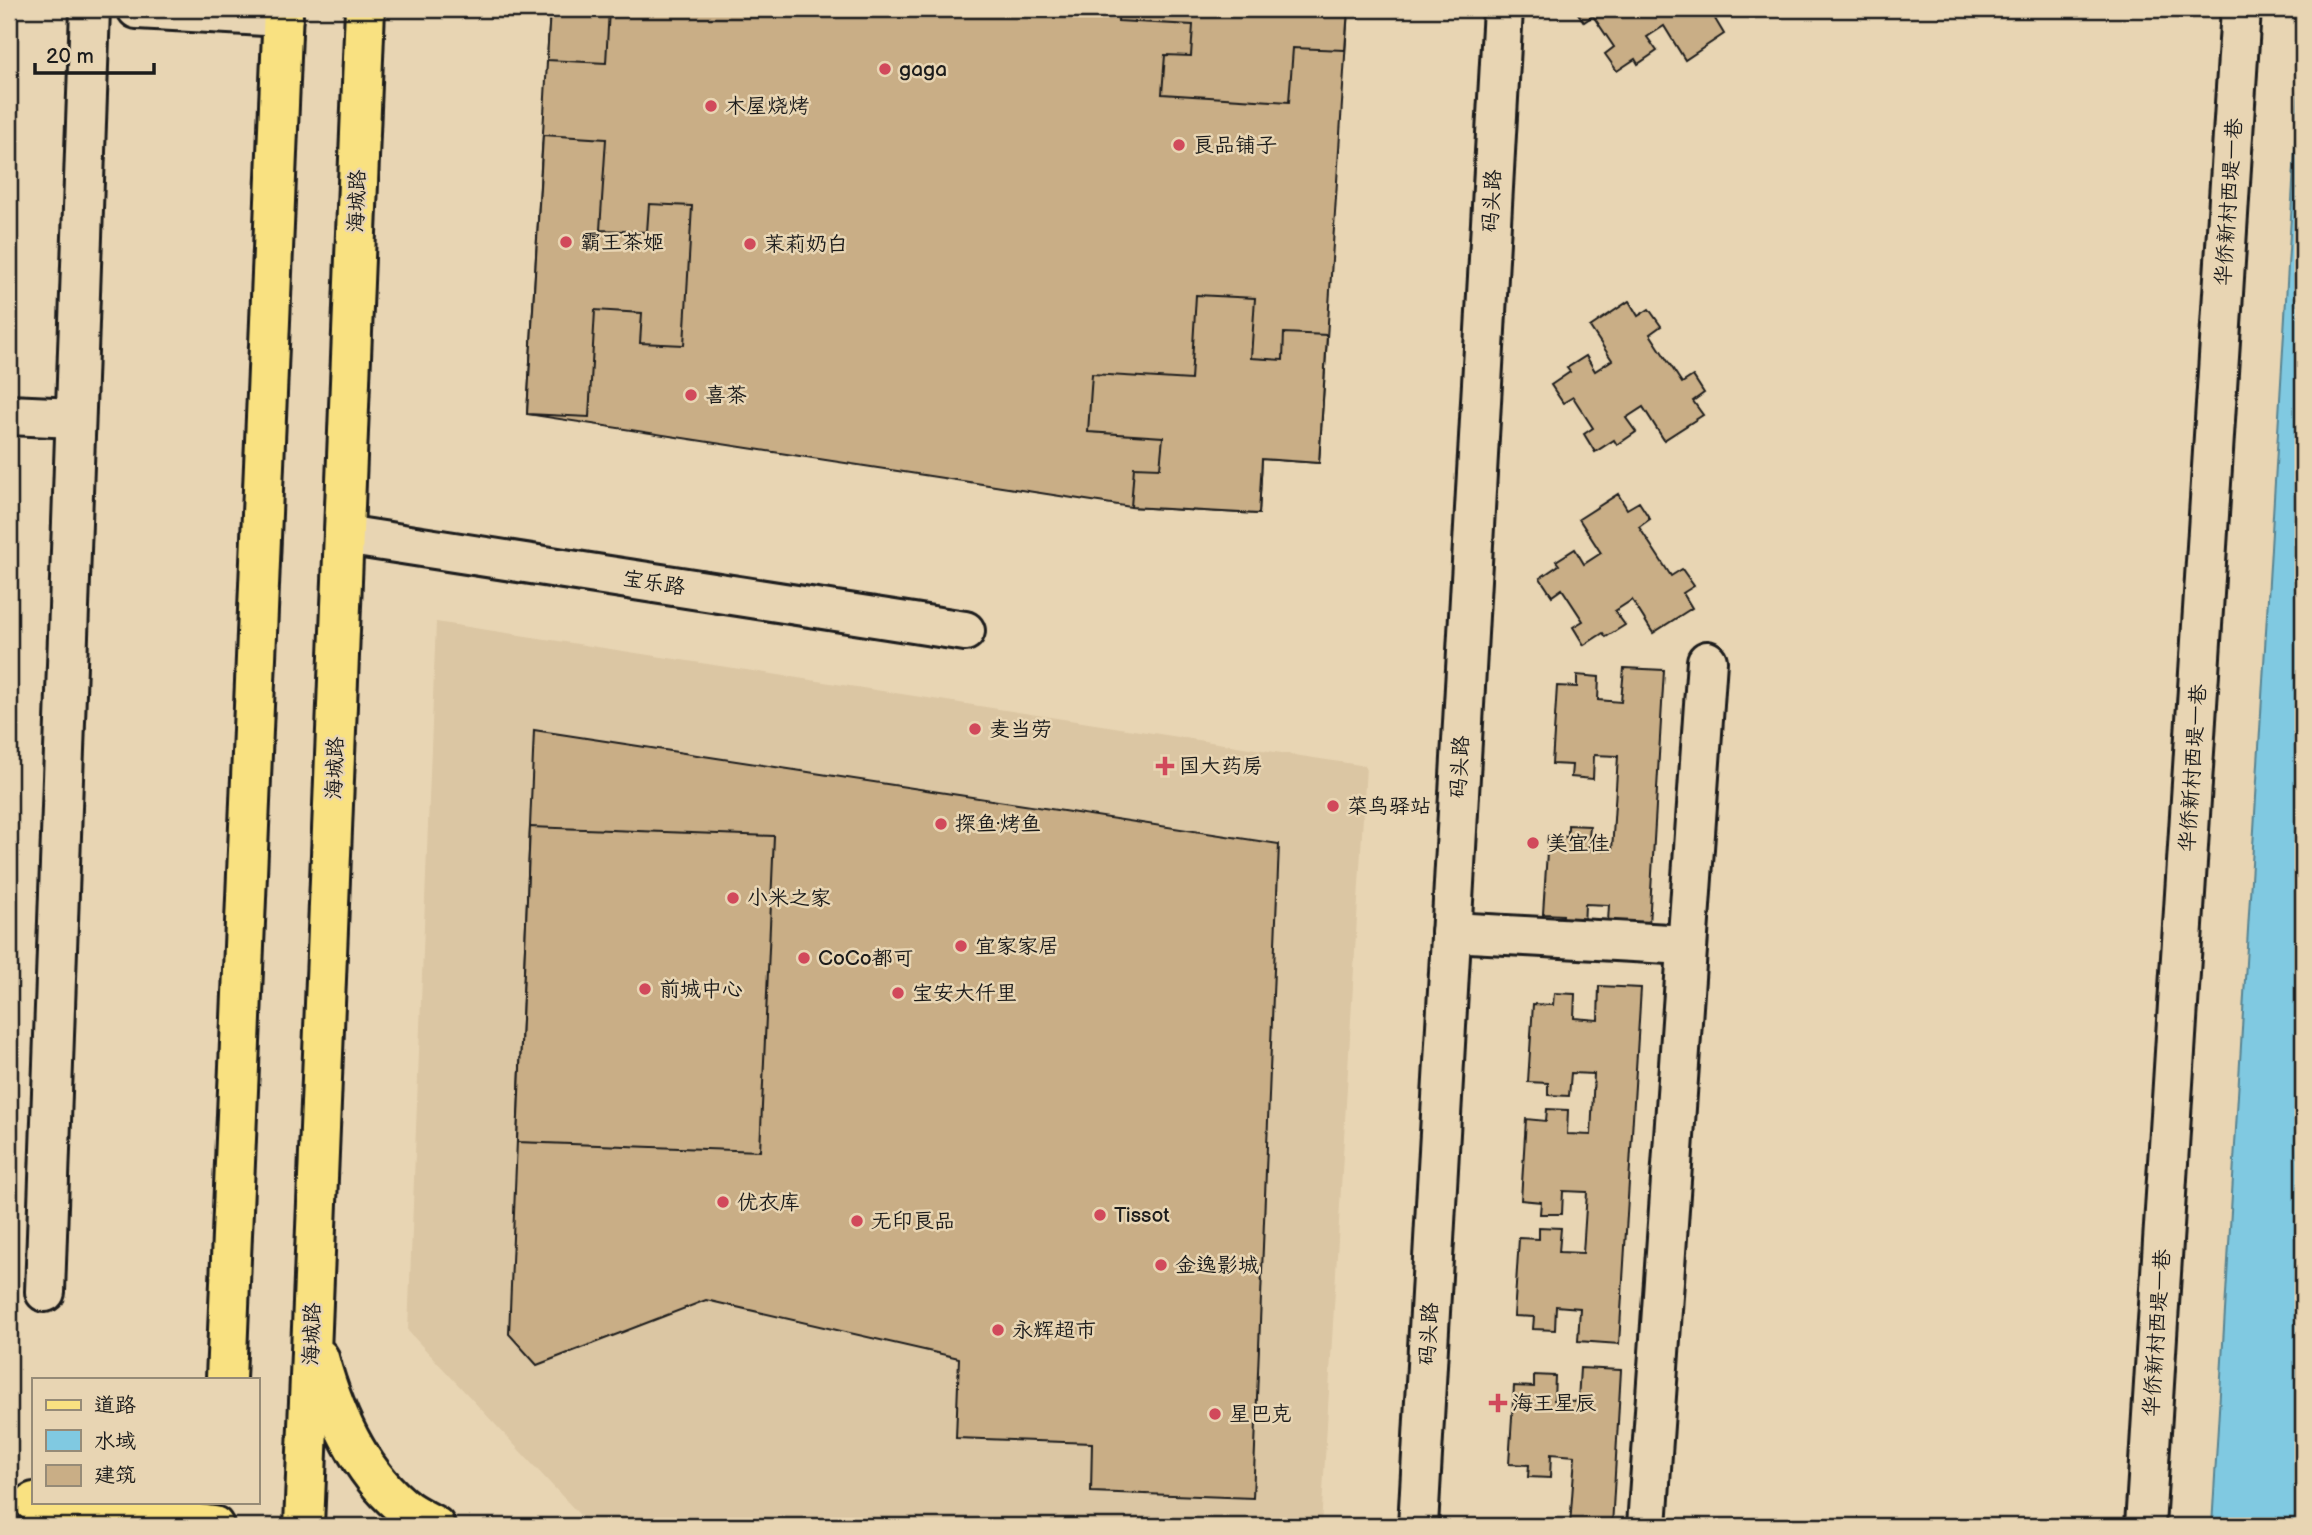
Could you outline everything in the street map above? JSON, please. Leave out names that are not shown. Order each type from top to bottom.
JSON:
[{"type":"main road","name":"海城路","points":[[304,1526],[365,9]]},
{"type":"main road","points":[[226,1378],[283,13]]},
{"type":"main road","points":[[203,1378],[216,1352],[229,1304]]},
{"type":"main road","points":[[312,1332],[327,1388],[343,1425],[362,1458],[383,1487],[408,1510],[435,1526]]},
{"type":"main road","points":[[9,1496],[32,1491]]},
{"type":"main road","points":[[9,1496],[32,1502]]},
{"type":"main road","points":[[49,1504],[214,1526]]},
{"type":"main road","points":[[220,1526],[221,1504]]},
{"type":"street","points":[[45,1293],[90,9]]},
{"type":"street","points":[[136,9],[283,13]]},
{"type":"street","name":"码头路","points":[[1418,1526],[1503,9]]},
{"type":"street","name":"华侨新村西堤一巷","points":[[2145,1526],[2241,9]]},
{"type":"street","points":[[9,415],[75,418]]},
{"type":"street","name":"宝乐路","points":[[344,535],[965,631]]},
{"type":"street","points":[[1647,1526],[1707,661]]},
{"type":"street","points":[[1451,932],[1687,945]]},
{"type":"shaded area","name":"前城中心","points":[[436,622],[1366,766],[1321,1526],[590,1526],[408,1331]]},
{"type":"water","points":[[2303,23],[2303,1526],[2212,1526],[2301,51]]},
{"type":"building","points":[[550,9],[1348,9],[1319,463],[1262,459],[1259,514],[1131,507],[527,414]]},
{"type":"building","points":[[550,9],[609,9],[606,63],[547,60]]},
{"type":"building","points":[[1119,9],[1348,9],[1345,50],[1293,48],[1289,102],[1162,94],[1165,55],[1191,56],[1193,25],[1118,21]]},
{"type":"building","points":[[1575,9],[1723,9],[1726,13],[1715,19],[1724,34],[1685,60],[1664,26],[1647,37],[1657,51],[1638,64],[1635,59],[1617,71],[1605,54],[1614,47],[1593,16],[1584,22]]},
{"type":"building","points":[[543,135],[606,139],[600,230],[647,232],[649,204],[692,206],[684,345],[640,343],[642,313],[595,310],[589,417],[527,414]]},
{"type":"building","points":[[1196,295],[1255,298],[1251,358],[1283,360],[1284,333],[1327,335],[1319,463],[1262,459],[1259,514],[1131,507],[1134,467],[1160,468],[1163,437],[1088,432],[1092,374],[1191,380]]},
{"type":"building","points":[[1629,301],[1638,316],[1649,309],[1661,326],[1650,334],[1682,383],[1693,376],[1704,393],[1693,401],[1703,415],[1664,440],[1643,407],[1626,418],[1636,432],[1617,445],[1614,440],[1595,452],[1584,434],[1593,428],[1573,397],[1563,403],[1551,385],[1570,372],[1567,368],[1586,356],[1595,371],[1612,360],[1590,327]]},
{"type":"building","points":[[1618,494],[1627,509],[1639,502],[1650,519],[1639,527],[1671,576],[1682,569],[1694,586],[1683,593],[1692,608],[1653,633],[1632,600],[1615,611],[1625,625],[1606,637],[1603,633],[1584,645],[1573,627],[1583,621],[1562,589],[1552,596],[1540,578],[1559,565],[1556,561],[1575,549],[1584,564],[1601,553],[1579,519]]},
{"type":"building","points":[[1624,668],[1664,670],[1648,942],[1607,939],[1609,905],[1585,904],[1584,928],[1562,927],[1563,915],[1543,914],[1548,836],[1568,837],[1568,825],[1590,826],[1588,850],[1612,851],[1618,756],[1594,755],[1593,779],[1571,777],[1572,765],[1552,764],[1557,686],[1577,687],[1577,675],[1599,677],[1598,700],[1621,702]]},
{"type":"building","name":"宝安大仟里","points":[[534,730],[1279,844],[1253,1498],[1091,1492],[1092,1443],[956,1438],[959,1358],[706,1300],[537,1365],[509,1334]]},
{"type":"building","name":"前城中心","points":[[530,827],[774,836],[760,1151],[517,1142]]},
{"type":"building","points":[[1599,986],[1641,988],[1619,1344],[1578,1341],[1580,1308],[1556,1306],[1555,1330],[1533,1329],[1534,1317],[1514,1316],[1519,1238],[1539,1239],[1539,1227],[1561,1228],[1559,1252],[1583,1253],[1587,1192],[1563,1191],[1562,1214],[1540,1214],[1541,1202],[1521,1200],[1526,1119],[1546,1121],[1547,1109],[1568,1110],[1567,1134],[1591,1135],[1594,1074],[1571,1073],[1569,1096],[1548,1095],[1548,1083],[1528,1082],[1533,1004],[1553,1005],[1554,993],[1575,994],[1574,1018],[1598,1020]]},
{"type":"building","points":[[1580,1368],[1621,1370],[1612,1526],[1570,1526],[1575,1456],[1551,1454],[1550,1478],[1528,1477],[1529,1465],[1509,1464],[1514,1386],[1534,1387],[1534,1375],[1555,1376],[1554,1400],[1578,1401]]},
{"type":"place","name":"gaga","points":[[885,69]]},
{"type":"place","name":"木屋烧烤","points":[[711,106]]},
{"type":"place","name":"良品铺子","points":[[1179,145]]},
{"type":"place","name":"霸王茶姬","points":[[566,242]]},
{"type":"place","name":"茉莉奶白","points":[[750,244]]},
{"type":"place","name":"喜茶","points":[[691,395]]},
{"type":"place","name":"麦当劳","points":[[975,729]]},
{"type":"place","name":"国大药房","points":[[1165,766]]},
{"type":"place","name":"菜鸟驿站","points":[[1333,806]]},
{"type":"place","name":"探鱼·烤鱼","points":[[941,824]]},
{"type":"place","name":"美宜佳","points":[[1533,843]]},
{"type":"place","name":"小米之家","points":[[733,898]]},
{"type":"place","name":"宜家家居","points":[[961,946]]},
{"type":"place","name":"CoCo都可","points":[[804,958]]},
{"type":"place","name":"前城中心","points":[[645,989]]},
{"type":"place","name":"宝安大仟里","points":[[898,993]]},
{"type":"place","name":"优衣库","points":[[723,1202]]},
{"type":"place","name":"Tissot","points":[[1100,1215]]},
{"type":"place","name":"无印良品","points":[[857,1221]]},
{"type":"place","name":"金逸影城","points":[[1161,1265]]},
{"type":"place","name":"永辉超市","points":[[998,1330]]},
{"type":"place","name":"海王星辰","points":[[1498,1403]]},
{"type":"place","name":"星巴克","points":[[1215,1414]]}]
